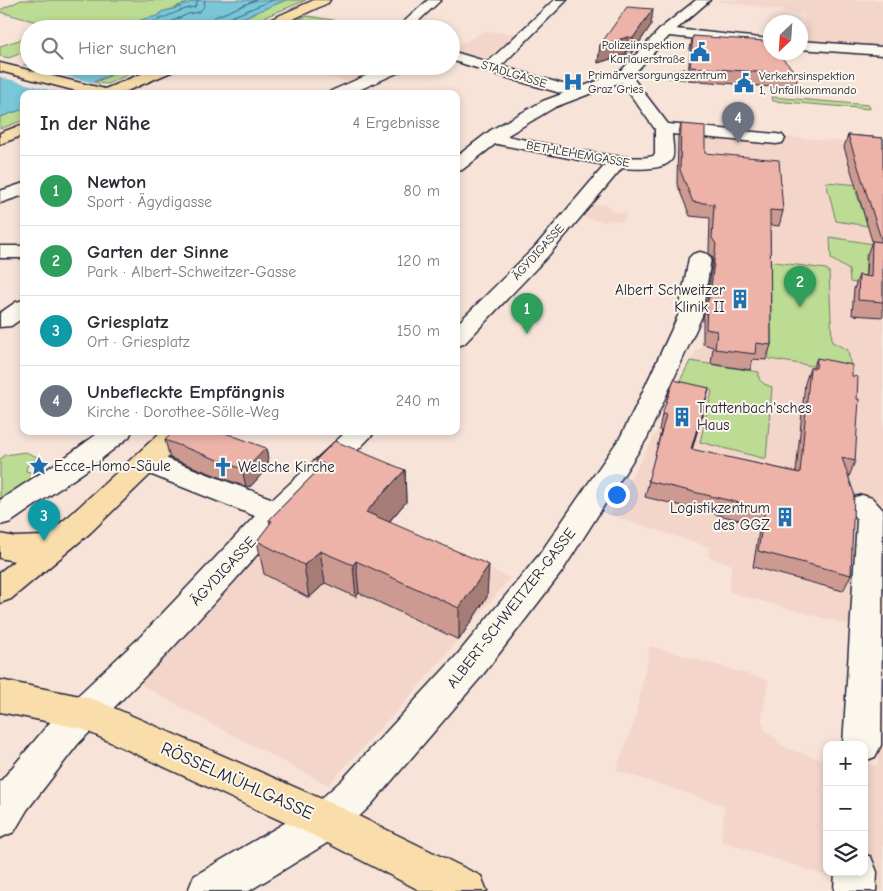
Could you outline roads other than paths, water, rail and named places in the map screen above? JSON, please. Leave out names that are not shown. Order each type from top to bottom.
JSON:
[{"type":"main road","points":[[281,20],[324,0]]},
{"type":"main road","points":[[0,66],[20,71]]},
{"type":"main road","points":[[34,75],[92,90]]},
{"type":"main road","points":[[116,90],[152,75]]},
{"type":"main road","points":[[0,139],[20,131]]},
{"type":"main road","points":[[0,590],[84,520],[175,435]]},
{"type":"main road","points":[[0,546],[50,548]]},
{"type":"main road","name":"RÖSSELMÜHLGASSE","points":[[0,696],[85,713],[326,821],[466,891]]},
{"type":"street","points":[[412,20],[435,0]]},
{"type":"street","points":[[490,67],[499,61],[561,0]]},
{"type":"street","points":[[460,164],[492,138],[541,108],[624,76],[666,32],[704,0]]},
{"type":"street","points":[[666,32],[763,42]]},
{"type":"street","points":[[808,46],[883,51]]},
{"type":"street","name":"STADLGASSE","points":[[460,58],[578,93]]},
{"type":"street","points":[[345,90],[380,75]]},
{"type":"street","points":[[624,76],[663,128],[776,139]]},
{"type":"street","name":"BETHLEHEMGASSE","points":[[492,138],[617,162],[632,164],[657,163],[664,157],[663,128]]},
{"type":"street","name":"ÄGYDIGASSE","points":[[460,335],[541,252],[617,162]]},
{"type":"street","points":[[0,197],[20,190]]},
{"type":"street","points":[[0,252],[20,252]]},
{"type":"street","name":"ALBERT-SCHWEITZER-GASSE","points":[[209,891],[326,821],[356,793],[469,666],[550,564],[586,512],[632,438],[690,316],[700,258]]},
{"type":"street","points":[[3,322],[20,310]]},
{"type":"street","points":[[0,514],[60,475],[115,435]]},
{"type":"street","name":"ÄGYDIGASSE","points":[[0,818],[13,797],[59,739],[218,578],[276,512],[290,503],[359,435]]},
{"type":"street","points":[[147,462],[276,512]]},
{"type":"street","points":[[862,506],[872,517],[862,741]]},
{"type":"street","points":[[856,876],[856,891]]},
{"type":"water","points":[[200,0],[286,0],[237,20],[141,20],[181,7],[177,6]]},
{"type":"water","points":[[20,66],[20,75],[110,75],[74,90],[20,90],[20,110],[0,117],[0,74]]},
{"type":"place","name":"Polizeiinspektion Karlauerstraße","points":[[700,52]]},
{"type":"place","name":"Primärversorgungszentrum Graz Gries","points":[[573,82]]},
{"type":"place","name":"Verkehrsinspektion 1, Unfallkommando","points":[[744,83]]},
{"type":"place","name":"Unbefleckte Empfängnis","points":[[738,143]]},
{"type":"place","name":"Albert Schweitzer Klinik II","points":[[740,299]]},
{"type":"place","name":"Garten der Sinne","points":[[800,307]]},
{"type":"place","name":"Newton","points":[[527,334]]},
{"type":"place","name":"Trattenbach'sches Haus","points":[[682,417]]},
{"type":"place","name":"Ecce-Homo-Säule","points":[[39,466]]},
{"type":"place","name":"Welsche Kirche","points":[[223,467]]},
{"type":"place","name":"Logistikzentrum des GGZ","points":[[785,517]]},
{"type":"place","name":"Griesplatz","points":[[44,541]]}]
